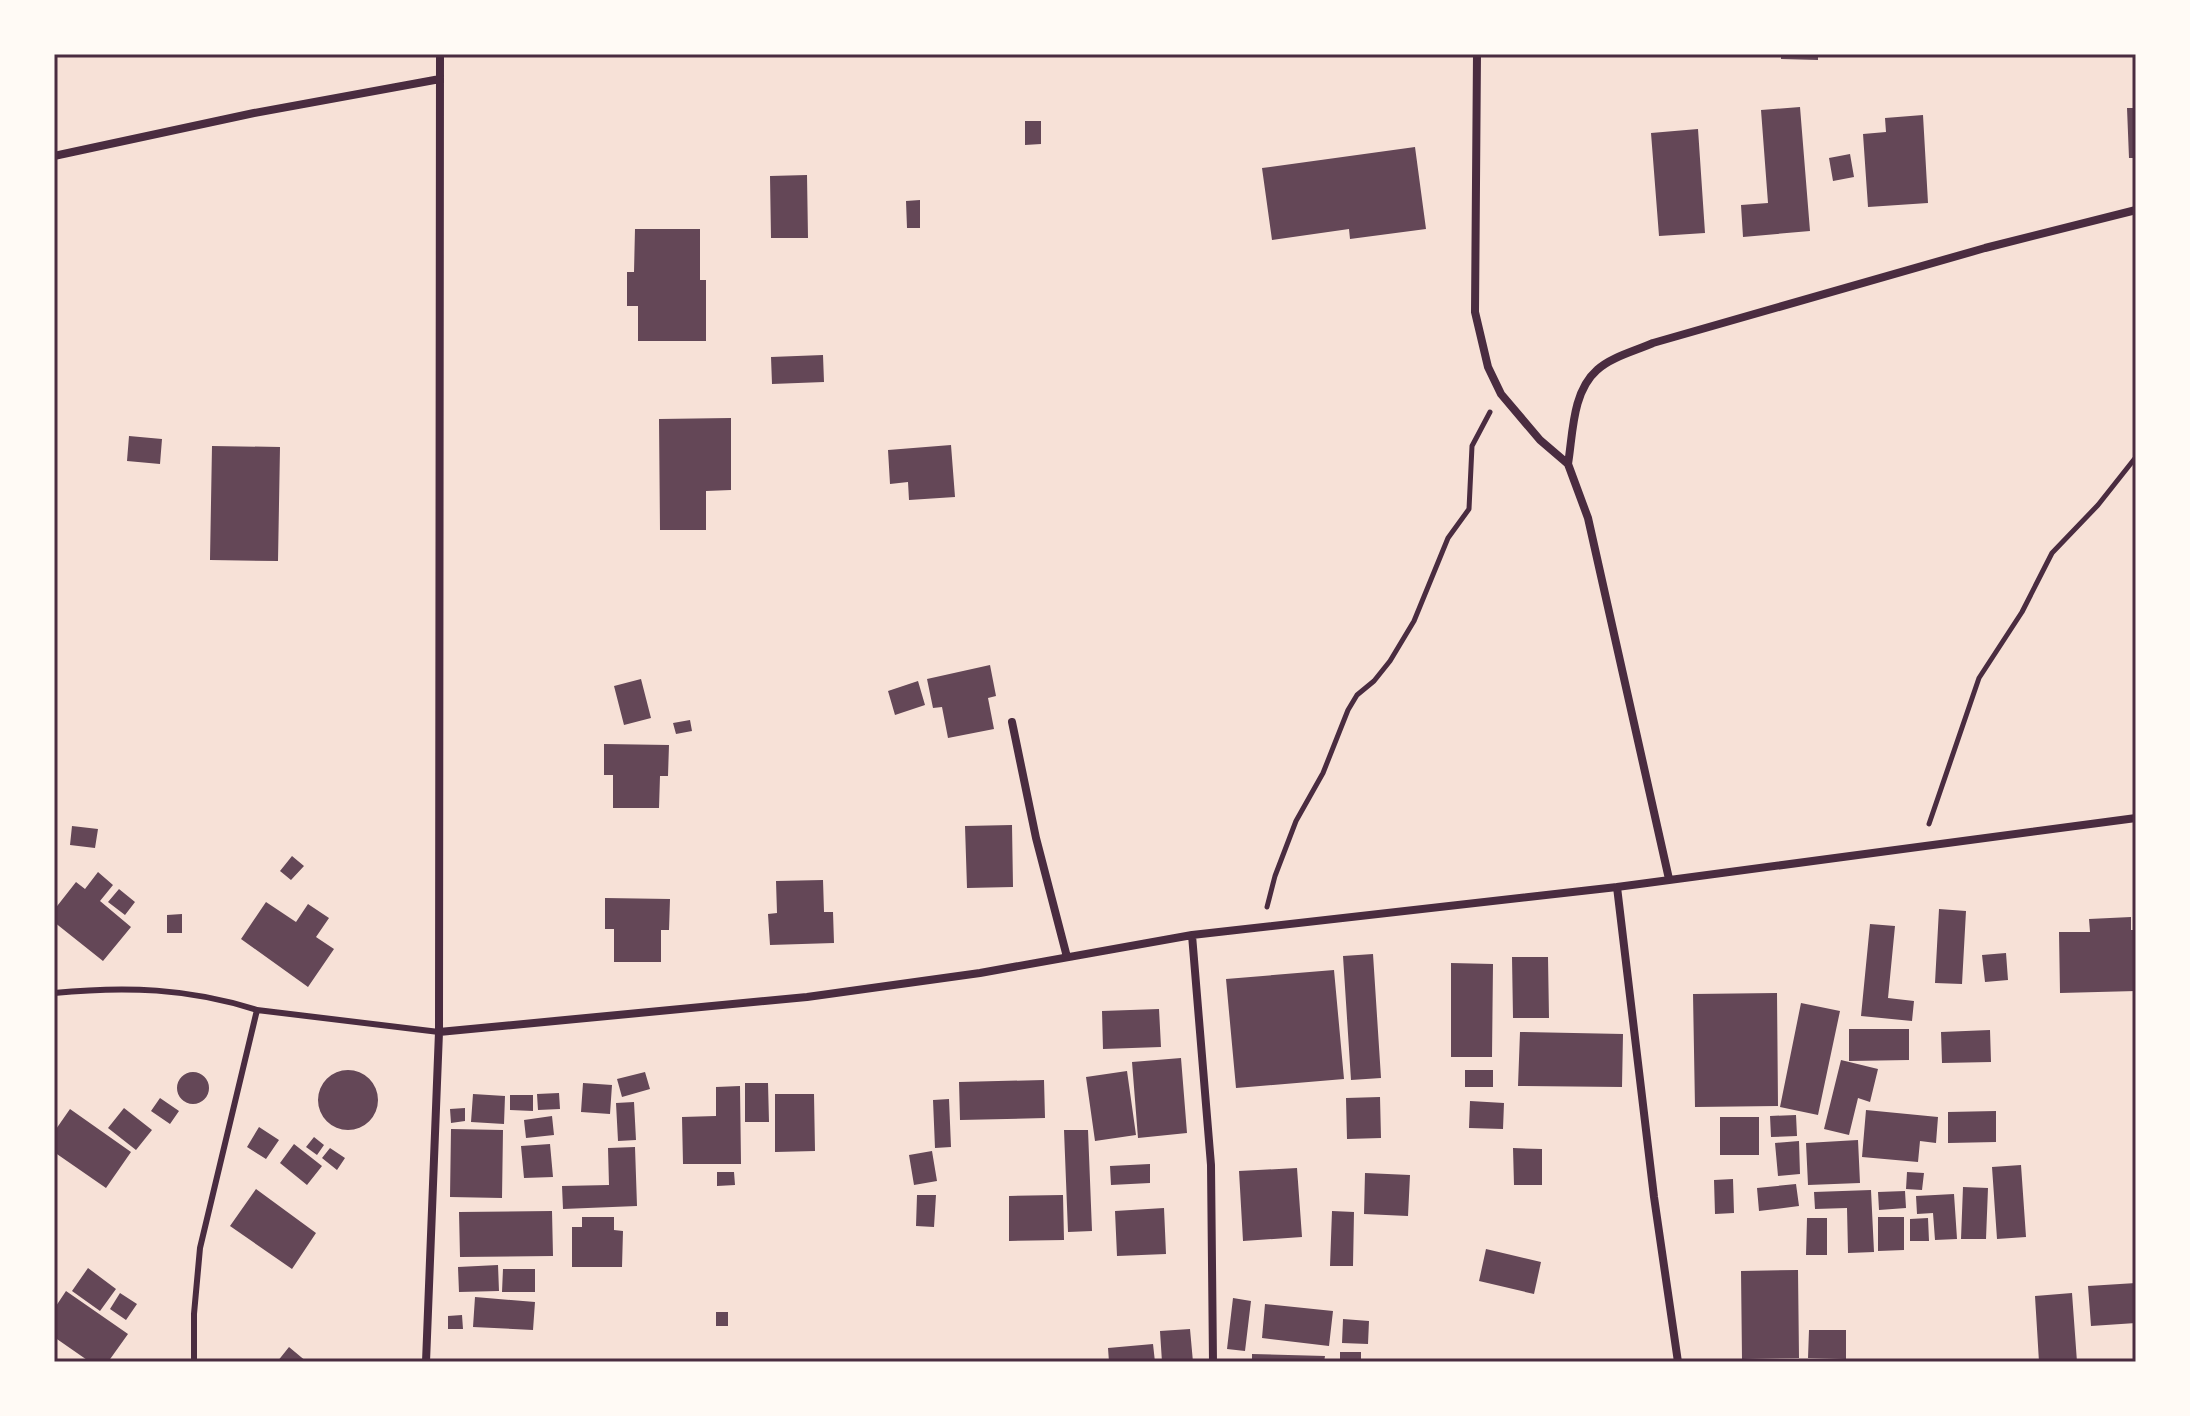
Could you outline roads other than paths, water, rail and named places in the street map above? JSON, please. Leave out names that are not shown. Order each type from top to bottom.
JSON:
[{"type":"street","points":[[426,1362],[439,1032],[440,54]]},
{"type":"street","points":[[1477,54],[1475,312],[1488,367],[1501,394],[1540,440],[1568,464],[1588,518],[1669,879]]},
{"type":"street","points":[[54,156],[254,113],[440,79]]},
{"type":"street","points":[[1568,464],[1584,386],[1597,369],[1621,357],[1653,343],[1985,248],[2136,210]]},
{"type":"street","points":[[1012,722],[1036,838],[1067,957]]},
{"type":"street","points":[[439,1032],[807,997],[980,973],[1192,935],[1617,887],[2136,818]]},
{"type":"street","points":[[1617,887],[1654,1197],[1678,1362]]},
{"type":"street","points":[[1192,935],[1211,1165],[1213,1362]]},
{"type":"lane","points":[[54,993],[138,989],[179,992],[217,997],[257,1010],[439,1032]]},
{"type":"lane","points":[[194,1362],[200,1248],[257,1010]]}]
